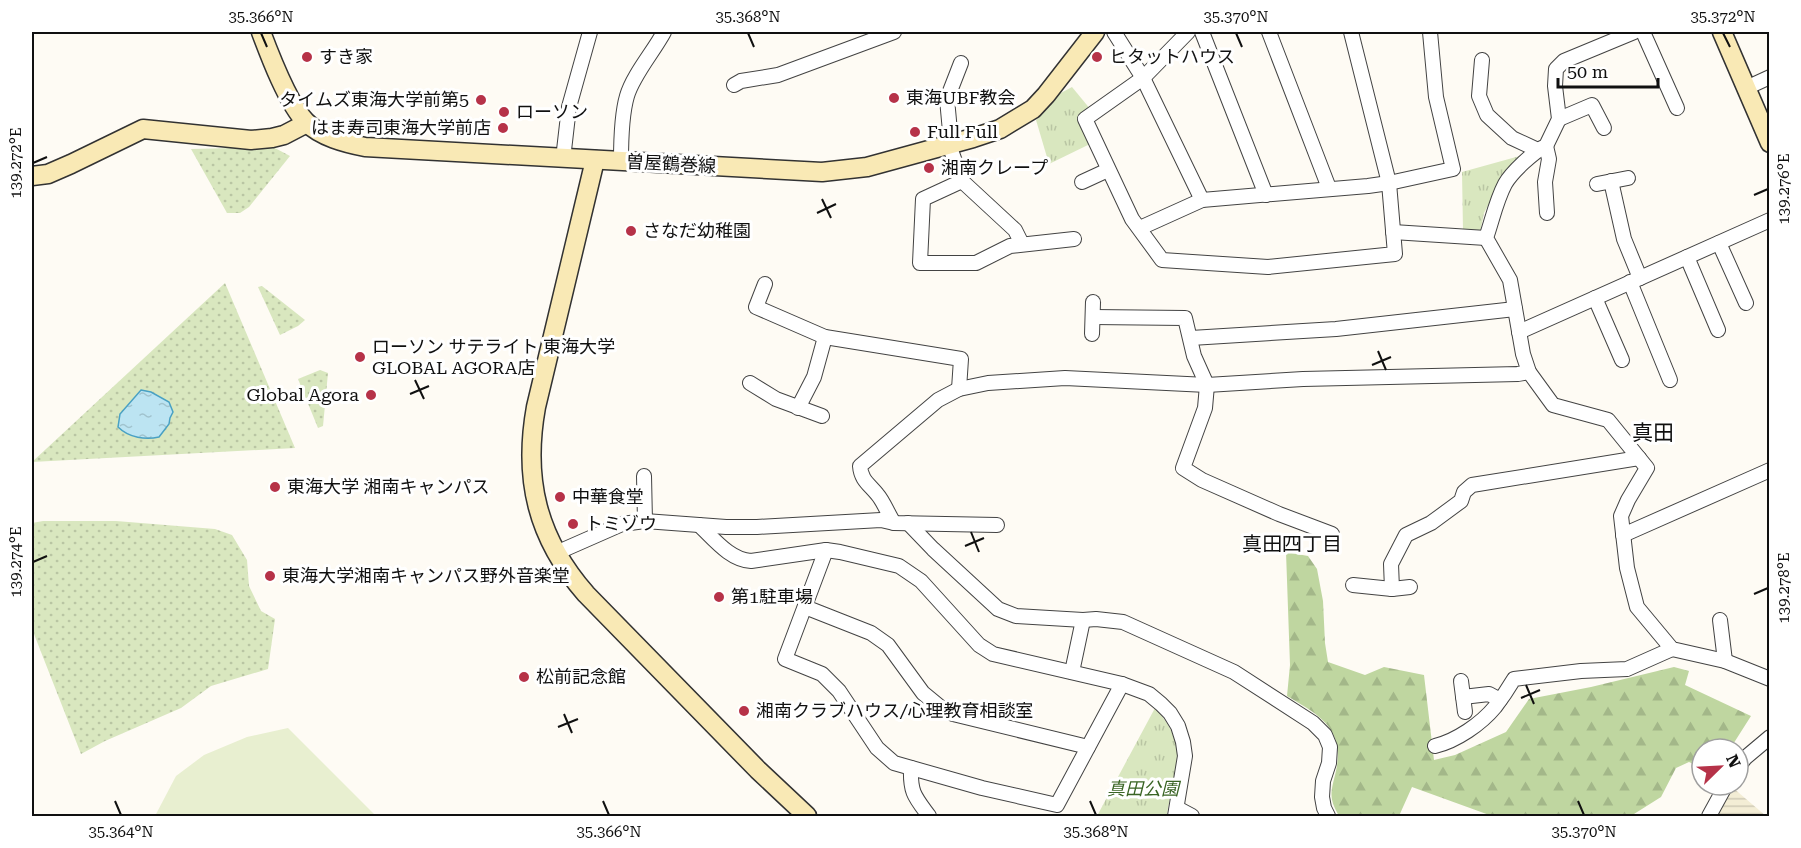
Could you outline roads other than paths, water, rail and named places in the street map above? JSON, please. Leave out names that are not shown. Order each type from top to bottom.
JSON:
[{"type":"street","name":"曽屋鶴巻線","points":[[261,32],[291,102],[307,123],[336,139],[365,147],[822,172],[867,167],[1000,129],[1033,109],[1095,32]]},
{"type":"street","points":[[563,159],[569,107],[590,32]]},
{"type":"street","points":[[621,161],[627,96],[664,32]]},
{"type":"street","points":[[734,85],[741,81],[778,75],[894,32]]},
{"type":"street","points":[[1114,32],[1143,78],[1202,200]]},
{"type":"street","points":[[1188,32],[1143,78],[1085,119],[1132,219],[1162,260],[1268,267],[1395,254],[1389,183],[1351,32]]},
{"type":"street","points":[[1202,32],[1266,195]]},
{"type":"street","points":[[1269,32],[1329,188]]},
{"type":"street","points":[[1140,228],[1202,200],[1389,183],[1453,169],[1436,97],[1430,32]]},
{"type":"street","points":[[1634,32],[1564,61],[1556,69],[1558,119],[1542,148],[1505,183],[1486,238],[1510,280],[1529,372],[1553,405],[1608,420],[1647,468],[1621,516],[1627,568],[1637,607],[1672,649]]},
{"type":"street","points":[[1642,32],[1677,108]]},
{"type":"street","points":[[1722,32],[1770,143]]},
{"type":"street","points":[[1482,60],[1479,96],[1487,114],[1512,138],[1542,148],[1549,159],[1545,182],[1547,213]]},
{"type":"street","points":[[961,63],[947,99],[952,153],[962,181],[1015,230],[1022,244]]},
{"type":"street","points":[[1746,87],[1770,77]]},
{"type":"street","points":[[1558,119],[1592,105],[1604,128]]},
{"type":"street","points":[[32,176],[48,174],[142,129],[251,140],[284,135],[307,123]]},
{"type":"street","points":[[595,160],[532,429],[530,451],[534,495],[540,517],[556,553],[586,594],[758,770],[807,816]]},
{"type":"street","points":[[1082,182],[1108,170]]},
{"type":"street","points":[[1597,184],[1628,178]]},
{"type":"street","points":[[962,181],[923,199],[920,263],[976,263],[1010,246],[1074,238]]},
{"type":"street","points":[[1611,181],[1635,280],[1670,364],[1670,380]]},
{"type":"street","points":[[1519,332],[1770,220]]},
{"type":"street","points":[[1394,232],[1486,238]]},
{"type":"street","points":[[1719,243],[1746,303]]},
{"type":"street","points":[[1687,257],[1719,319]]},
{"type":"street","points":[[765,284],[756,307],[825,337],[961,359],[959,389]]},
{"type":"street","points":[[1594,298],[1622,360]]},
{"type":"street","points":[[1092,334],[1093,302]]},
{"type":"street","points":[[1191,338],[1336,329],[1515,309]]},
{"type":"street","points":[[1093,317],[1185,318],[1194,356],[1207,385],[1205,408],[1183,468],[1202,480],[1278,514],[1332,534]]},
{"type":"street","points":[[798,408],[814,377],[825,337]]},
{"type":"street","points":[[1328,816],[1322,797],[1330,747],[1325,735],[1313,723],[1234,672],[1123,622],[1016,616],[998,609],[901,523],[865,483],[860,466],[938,400],[959,389],[988,383],[1065,378],[1207,385],[1303,379],[1529,372]]},
{"type":"street","points":[[750,383],[776,399],[822,416]]},
{"type":"street","points":[[1392,589],[1391,564],[1406,535],[1431,523],[1461,501],[1464,492],[1472,485],[1639,458]]},
{"type":"street","points":[[1623,535],[1770,470]]},
{"type":"street","points":[[644,476],[645,520]]},
{"type":"street","points":[[556,553],[622,524],[645,520],[726,527],[881,520],[901,523],[997,525]]},
{"type":"street","points":[[699,525],[732,555],[742,560],[751,561],[826,550],[899,566],[921,581],[979,645],[993,654],[1122,684],[1149,694],[1170,713],[1178,726],[1185,756],[1176,812],[1192,816]]},
{"type":"street","points":[[826,550],[785,659],[822,674],[839,691],[878,748],[894,763],[982,788],[1057,805],[1122,684]]},
{"type":"street","points":[[1353,585],[1392,589],[1410,587]]},
{"type":"street","points":[[806,607],[870,633],[888,645],[923,693],[953,714],[1088,747]]},
{"type":"street","points":[[1072,672],[1083,620]]},
{"type":"street","points":[[1720,620],[1725,661]]},
{"type":"street","points":[[1435,746],[1444,744],[1476,724],[1494,708],[1514,679],[1581,671],[1627,669],[1672,649],[1725,661],[1770,679]]},
{"type":"street","points":[[1461,681],[1465,712]]},
{"type":"street","points":[[1463,697],[1489,694],[1500,700]]},
{"type":"street","points":[[1750,754],[1770,737]]},
{"type":"street","points":[[910,768],[910,786],[929,816]]},
{"type":"street","points":[[1709,816],[1719,797]]},
{"type":"water","points":[[141,390],[151,392],[169,402],[173,412],[169,424],[159,437],[138,437],[127,434],[118,427],[120,414]]},
{"type":"place","name":"すき家","points":[[307,57]]},
{"type":"place","name":"ヒタットハウス","points":[[1097,57]]},
{"type":"place","name":"東海UBF教会","points":[[894,98]]},
{"type":"place","name":"タイムズ東海大学前第5","points":[[481,100]]},
{"type":"place","name":"ローソン","points":[[504,112]]},
{"type":"place","name":"はま寿司東海大学前店","points":[[503,128]]},
{"type":"place","name":"Full Full","points":[[915,132]]},
{"type":"place","name":"湘南クレープ","points":[[929,168]]},
{"type":"place","name":"さなだ幼稚園","points":[[631,231]]},
{"type":"place","name":"ローソン サテライト 東海大学 GLOBAL AGORA店","points":[[360,357]]},
{"type":"place","name":"Global Agora","points":[[371,395]]},
{"type":"place","name":"東海大学 湘南キャンパス","points":[[275,487]]},
{"type":"place","name":"中華食堂","points":[[560,497]]},
{"type":"place","name":"トミゾウ","points":[[573,524]]},
{"type":"place","name":"東海大学湘南キャンパス野外音楽堂","points":[[270,576]]},
{"type":"place","name":"第1駐車場","points":[[719,597]]},
{"type":"place","name":"松前記念館","points":[[524,677]]},
{"type":"place","name":"湘南クラブハウス/心理教育相談室","points":[[744,711]]},
{"type":"district","name":"真田","points":[[1653,433]]},
{"type":"district","name":"真田四丁目","points":[[1292,544]]},
{"type":"park label","name":"真田公園","points":[[1143,789]]}]
